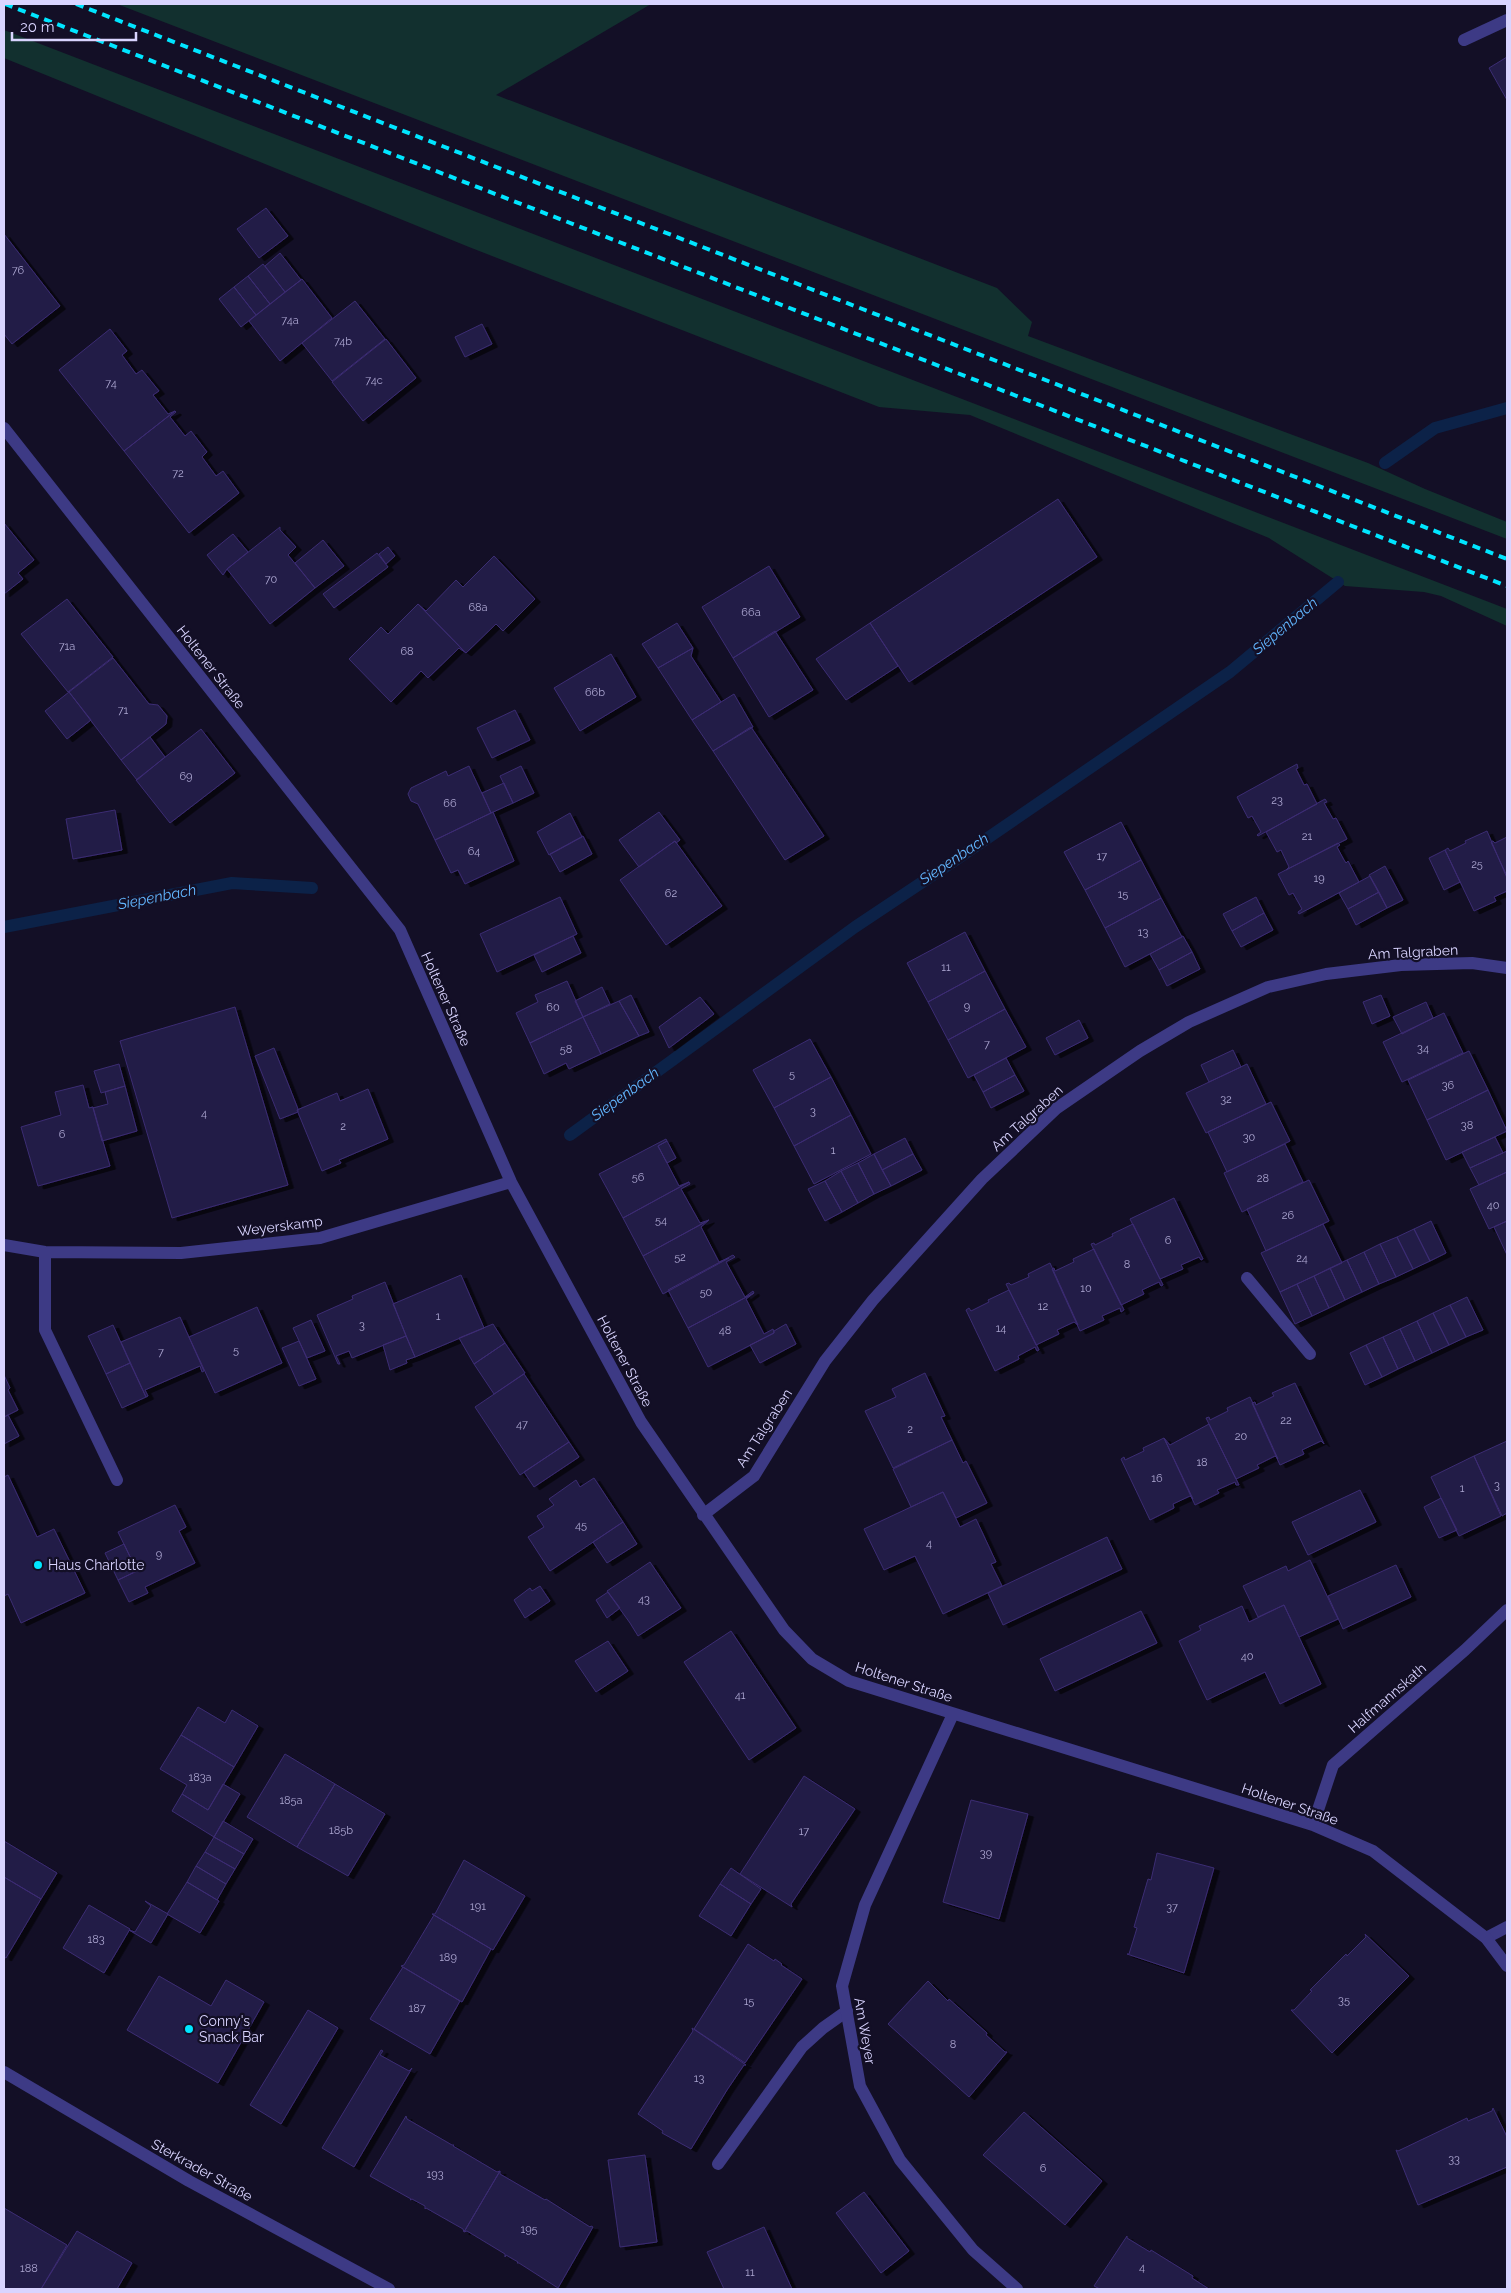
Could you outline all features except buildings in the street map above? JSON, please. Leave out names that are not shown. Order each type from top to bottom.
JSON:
[{"type":"street","points":[[1464,40],[1507,20]]},
{"type":"street","name":"Holtener Straße","points":[[4,428],[400,930],[511,1182],[641,1422],[703,1515],[784,1630],[812,1658],[849,1681],[1313,1825],[1374,1851],[1486,1938],[1507,1966]]},
{"type":"street","name":"Am Talgraben","points":[[703,1515],[754,1476],[825,1361],[873,1300],[982,1179],[1057,1108],[1140,1051],[1188,1022],[1268,987],[1326,974],[1401,965],[1472,963],[1507,968]]},
{"type":"street","name":"Weyerskamp","points":[[4,1245],[45,1252],[181,1253],[320,1238],[511,1182]]},
{"type":"street","points":[[45,1252],[45,1330],[118,1480]]},
{"type":"street","points":[[1247,1278],[1310,1354]]},
{"type":"street","name":"Halfmannskath","points":[[1313,1825],[1334,1765],[1465,1650],[1507,1610]]},
{"type":"street","name":"Am Weyer","points":[[953,1714],[865,1905],[842,1986],[860,2086],[900,2160],[973,2250],[1017,2289]]},
{"type":"street","points":[[1486,1938],[1507,1927]]},
{"type":"street","points":[[718,2164],[802,2047],[823,2028],[847,2011]]},
{"type":"street","name":"Sterkrader Straße","points":[[4,2072],[189,2181],[389,2289]]},
{"type":"green space","points":[[117,4],[651,4],[496,95],[997,288],[1032,322],[1028,336],[1368,463],[1425,489],[1507,522],[1507,539]]},
{"type":"green space","points":[[4,30],[1507,609],[1507,626],[1441,596],[1424,592],[1345,586],[1269,538],[970,415],[879,407],[469,247],[4,58]]},
{"type":"waterway","name":"Siepenbach","points":[[1385,463],[1435,428],[1507,408]]},
{"type":"waterway","name":"Siepenbach","points":[[570,1135],[855,927],[1230,672],[1338,582]]},
{"type":"waterway","name":"Siepenbach","points":[[4,927],[232,883],[312,888]]},
{"type":"railway","points":[[5,4],[1507,586]]},
{"type":"railway","points":[[76,4],[1507,559]]},
{"type":"place","name":"Haus Charlotte","points":[[38,1565]]},
{"type":"place","name":"Conny's Snack Bar","points":[[189,2029]]}]
